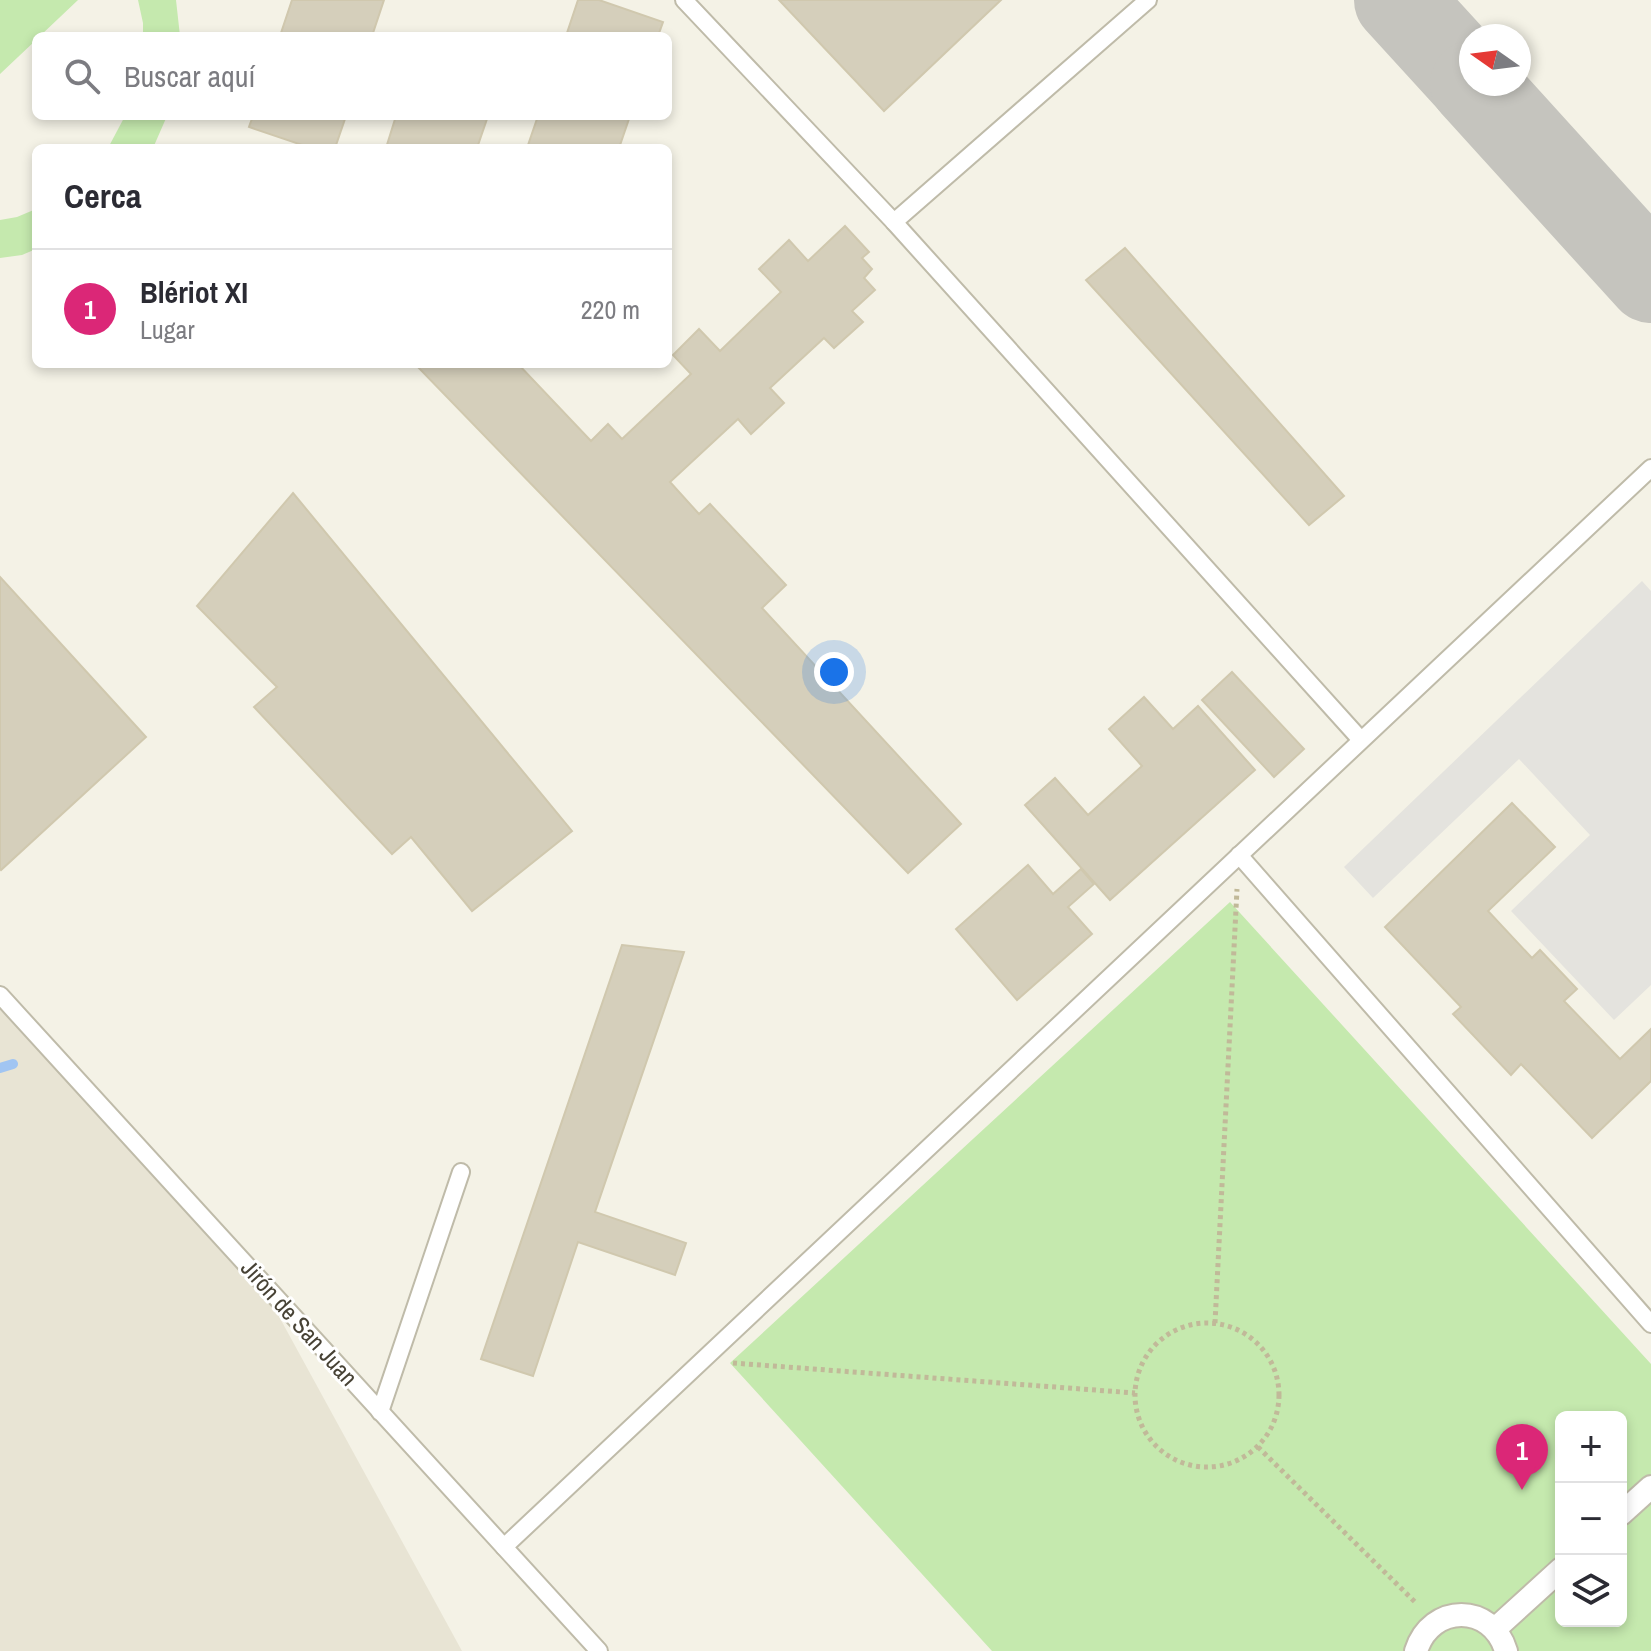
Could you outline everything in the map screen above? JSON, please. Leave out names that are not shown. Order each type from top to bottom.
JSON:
[{"type":"street","points":[[1627,1509],[1651,1487]]},
{"type":"street","points":[[1495,1629],[1555,1574]]},
{"type":"street","points":[[1416,1651],[1423,1633],[1435,1622],[1450,1616],[1466,1615],[1481,1619],[1495,1629],[1506,1651]]},
{"type":"lane","points":[[684,0],[894,222],[1361,740]]},
{"type":"lane","points":[[894,222],[1148,0]]},
{"type":"lane","points":[[504,1547],[1651,468]]},
{"type":"lane","points":[[1239,855],[1651,1324]]},
{"type":"lane","name":"Jirón de San Juan","points":[[0,995],[599,1651]]},
{"type":"lane","points":[[380,1412],[461,1172]]},
{"type":"path","points":[[1215,1323],[1239,855]]},
{"type":"path","points":[[1215,1323],[1238,1329],[1257,1342],[1271,1361],[1278,1382],[1279,1406],[1272,1428],[1258,1447],[1238,1461],[1215,1467],[1190,1466],[1168,1456],[1150,1439],[1139,1417],[1135,1393],[1140,1368],[1153,1347],[1171,1333],[1193,1324],[1215,1323]]},
{"type":"path","points":[[702,1361],[1135,1393]]},
{"type":"path","points":[[1258,1447],[1435,1622]]},
{"type":"shaded area","points":[[1642,581],[1651,591],[1651,985],[1614,1020],[1511,911],[1590,835],[1519,759],[1373,898],[1344,867]]},
{"type":"shaded area","points":[[0,1009],[276,1311],[462,1651],[0,1651]]},
{"type":"green space","points":[[0,0],[78,0],[44,32],[32,32],[32,44],[0,74]]},
{"type":"green space","points":[[138,0],[176,0],[180,32],[143,32]]},
{"type":"green space","points":[[123,120],[165,120],[155,144],[110,144]]},
{"type":"green space","points":[[32,211],[32,251],[0,258],[0,220]]},
{"type":"green space","points":[[1230,902],[1651,1364],[1651,1651],[992,1651],[730,1363]]},
{"type":"building","points":[[292,0],[384,0],[373,32],[281,32]]},
{"type":"building","points":[[578,0],[599,0],[663,22],[659,32],[567,32]]},
{"type":"building","points":[[779,0],[1001,0],[884,111]]},
{"type":"building","points":[[252,120],[345,120],[336,144],[299,144],[249,127]]},
{"type":"building","points":[[395,120],[487,120],[478,144],[387,144]]},
{"type":"building","points":[[537,120],[629,120],[620,144],[528,144]]},
{"type":"building","points":[[845,226],[869,252],[862,258],[872,269],[864,278],[875,290],[852,311],[863,322],[834,348],[824,338],[770,388],[784,403],[751,434],[738,419],[670,482],[699,514],[710,504],[786,585],[762,608],[961,824],[908,873],[419,368],[522,368],[591,441],[608,424],[622,439],[691,374],[673,355],[699,329],[720,351],[781,292],[759,269],[789,240],[808,261]]},
{"type":"building","points":[[1125,248],[1344,496],[1309,525],[1086,280]]},
{"type":"building","points":[[293,493],[572,831],[472,911],[411,837],[392,854],[254,707],[277,687],[197,606]]},
{"type":"building","points":[[0,577],[146,737],[1,870],[0,869]]},
{"type":"building","points":[[1232,672],[1304,749],[1274,777],[1202,700]]},
{"type":"building","points":[[1144,697],[1173,729],[1198,706],[1255,770],[1110,900],[1025,805],[1055,778],[1088,815],[1142,766],[1109,729]]},
{"type":"building","points":[[1512,803],[1555,847],[1488,911],[1532,958],[1540,950],[1577,989],[1564,1001],[1620,1059],[1651,1029],[1651,1081],[1592,1138],[1521,1064],[1511,1075],[1453,1014],[1461,1007],[1385,927]]},
{"type":"building","points":[[1028,865],[1053,894],[1081,869],[1094,884],[1068,907],[1092,934],[1017,1000],[956,929]]},
{"type":"building","points":[[622,945],[684,952],[595,1212],[686,1243],[675,1275],[578,1242],[533,1376],[481,1359]]},
{"type":"waterway","points":[[0,1068],[13,1064]]},
{"type":"taxiway","points":[[1398,0],[1459,67]]},
{"type":"taxiway","points":[[1485,96],[1651,279]]},
{"type":"place","name":"Blériot XI","points":[[1522,1490]]}]
